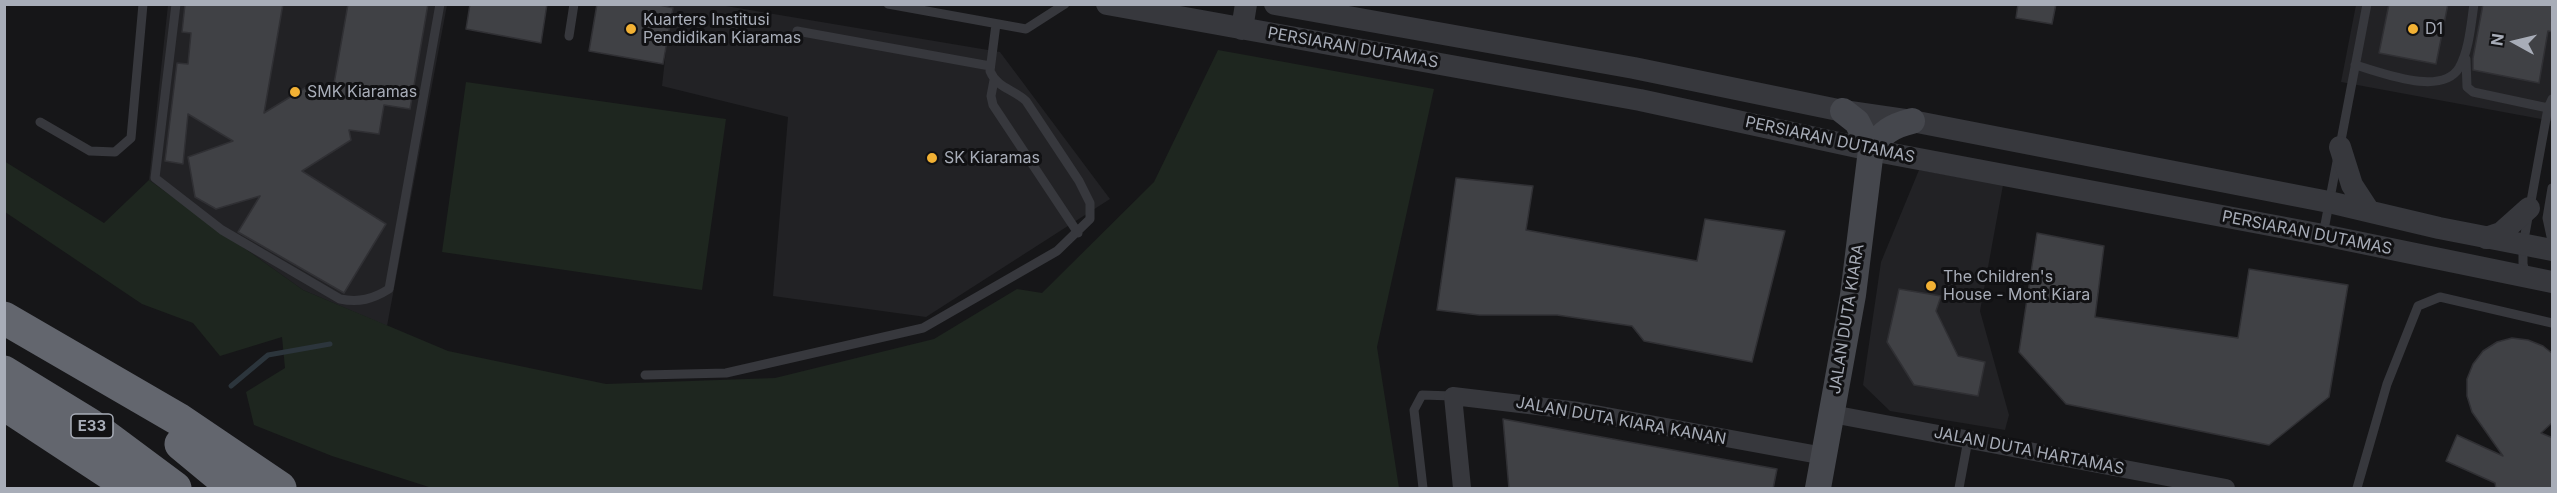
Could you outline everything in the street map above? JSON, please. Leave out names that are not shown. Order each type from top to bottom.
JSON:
[{"type":"highway","points":[[4,318],[178,419],[280,489]]},
{"type":"highway","name":"E33","points":[[4,372],[89,424],[174,488]]},
{"type":"highway","points":[[113,383],[234,489]]},
{"type":"highway","name":"E33","points":[[4,404],[132,489]]},
{"type":"main road","points":[[1843,111],[1857,122],[1871,150]]},
{"type":"main road","points":[[1871,150],[1881,134],[1895,126],[1912,121]]},
{"type":"main road","name":"JALAN DUTA KIARA","points":[[1818,489],[1817,455],[1832,414],[1853,295],[1871,150]]},
{"type":"street","name":"PERSIARAN DUTAMAS","points":[[1107,4],[1640,100],[1871,150],[2323,235],[2553,282]]},
{"type":"street","points":[[1242,28],[1246,4]]},
{"type":"street","name":"PERSIARAN DUTAMAS","points":[[1280,5],[1338,11],[1843,111],[1912,121],[2329,202],[2486,238],[2553,250]]},
{"type":"street","points":[[1276,34],[1280,5]]},
{"type":"street","points":[[2340,147],[2352,185],[2369,211]]},
{"type":"street","points":[[2486,238],[2501,233],[2529,208]]},
{"type":"street","points":[[1453,396],[1462,489]]},
{"type":"street","name":"JALAN DUTA KIARA KANAN","points":[[1453,396],[1579,411],[1817,455]]},
{"type":"street","name":"JALAN DUTA HARTAMAS","points":[[1832,414],[2188,484],[2220,488]]},
{"type":"lane","points":[[40,122],[90,151],[115,152],[131,138],[143,4]]},
{"type":"lane","points":[[176,4],[155,178],[222,230],[340,299],[366,301],[389,289],[440,4]]},
{"type":"lane","points":[[569,36],[574,4]]},
{"type":"lane","points":[[888,4],[1026,29],[1065,4]]},
{"type":"lane","points":[[2323,235],[2367,4]]},
{"type":"lane","points":[[2474,4],[2468,39],[2465,75],[2467,87],[2473,92],[2550,103],[2523,245],[2523,264],[2527,277]]},
{"type":"lane","points":[[996,24],[990,66],[994,80],[991,96],[993,105],[1078,232]]},
{"type":"lane","points":[[797,31],[990,66]]},
{"type":"lane","points":[[2355,65],[2428,83],[2441,81],[2453,75],[2460,67],[2468,39]]},
{"type":"lane","points":[[645,375],[726,372],[923,328],[1057,251],[1090,219],[1090,202],[1079,181],[1026,101],[994,80]]},
{"type":"lane","points":[[2553,188],[2547,219],[2553,242]]},
{"type":"lane","points":[[2357,489],[2387,384],[2418,306],[2440,297],[2553,323]]},
{"type":"lane","points":[[1423,489],[1414,410],[1422,395],[1453,396]]},
{"type":"lane","points":[[1959,489],[1968,440]]},
{"type":"shaded area","name":"SMK Kiaramas","points":[[168,5],[447,5],[387,326],[303,290],[149,180]]},
{"type":"shaded area","name":"SK Kiaramas","points":[[671,5],[720,5],[1000,52],[1110,199],[926,317],[773,296],[788,117],[662,86]]},
{"type":"shaded area","points":[[2356,5],[2552,5],[2552,121],[2341,82]]},
{"type":"shaded area","points":[[1218,50],[1434,89],[1377,347],[1399,488],[432,488],[332,456],[254,425],[246,392],[285,368],[282,337],[220,356],[193,323],[142,304],[5,212],[4,161],[104,223],[149,180],[303,290],[448,351],[606,384],[775,378],[934,339],[1017,289],[1042,293],[1154,182]]},
{"type":"shaded area","points":[[466,82],[726,119],[702,290],[442,252]]},
{"type":"shaded area","name":"The Children's House - Mont Kiara","points":[[1919,170],[2003,185],[1980,311],[2009,415],[2005,430],[1890,411],[1863,385],[1881,262]]},
{"type":"building","points":[[185,4],[283,4],[264,113],[313,83],[332,95],[348,4],[428,4],[410,109],[384,105],[379,134],[349,130],[351,140],[302,171],[386,224],[344,293],[238,232],[260,196],[216,209],[195,197],[188,157],[233,141],[188,114],[183,164],[165,161],[177,63],[188,64],[191,33],[182,32]]},
{"type":"building","points":[[470,4],[547,4],[541,43],[466,29]]},
{"type":"building","name":"Kuarters Institusi Pendidikan Kiaramas","points":[[597,4],[655,4],[673,8],[663,64],[589,51]]},
{"type":"building","points":[[2018,4],[2056,4],[2052,24],[2016,18]]},
{"type":"building","name":"D1","points":[[2389,4],[2448,4],[2436,64],[2379,53]]},
{"type":"building","points":[[2483,4],[2553,4],[2553,32],[2548,31],[2539,83],[2473,70]]},
{"type":"building","points":[[1456,178],[1533,186],[1526,230],[1697,261],[1705,219],[1785,231],[1752,362],[1644,341],[1632,326],[1557,315],[1479,315],[1437,310]]},
{"type":"building","points":[[2037,233],[2104,246],[2095,317],[2238,338],[2249,269],[2348,285],[2329,397],[2269,445],[2066,404],[2019,352]]},
{"type":"building","points":[[1899,289],[1941,296],[1936,311],[1958,356],[1985,362],[1978,396],[1914,385],[1887,342]]},
{"type":"building","points":[[2512,338],[2528,340],[2543,346],[2553,354],[2553,422],[2541,433],[2553,438],[2553,489],[2496,489],[2495,483],[2446,461],[2457,435],[2503,456],[2472,412],[2467,396],[2467,379],[2473,364],[2483,351],[2497,342]]},
{"type":"building","points":[[1503,419],[1777,469],[1773,489],[1509,489]]},
{"type":"waterway","points":[[231,386],[268,355],[330,344]]},
{"type":"place","name":"Kuarters Institusi Pendidikan Kiaramas","points":[[631,29]]},
{"type":"place","name":"D1","points":[[2413,29]]},
{"type":"place","name":"SMK Kiaramas","points":[[295,92]]},
{"type":"place","name":"SK Kiaramas","points":[[932,158]]},
{"type":"place","name":"The Children's House - Mont Kiara","points":[[1931,286]]}]
